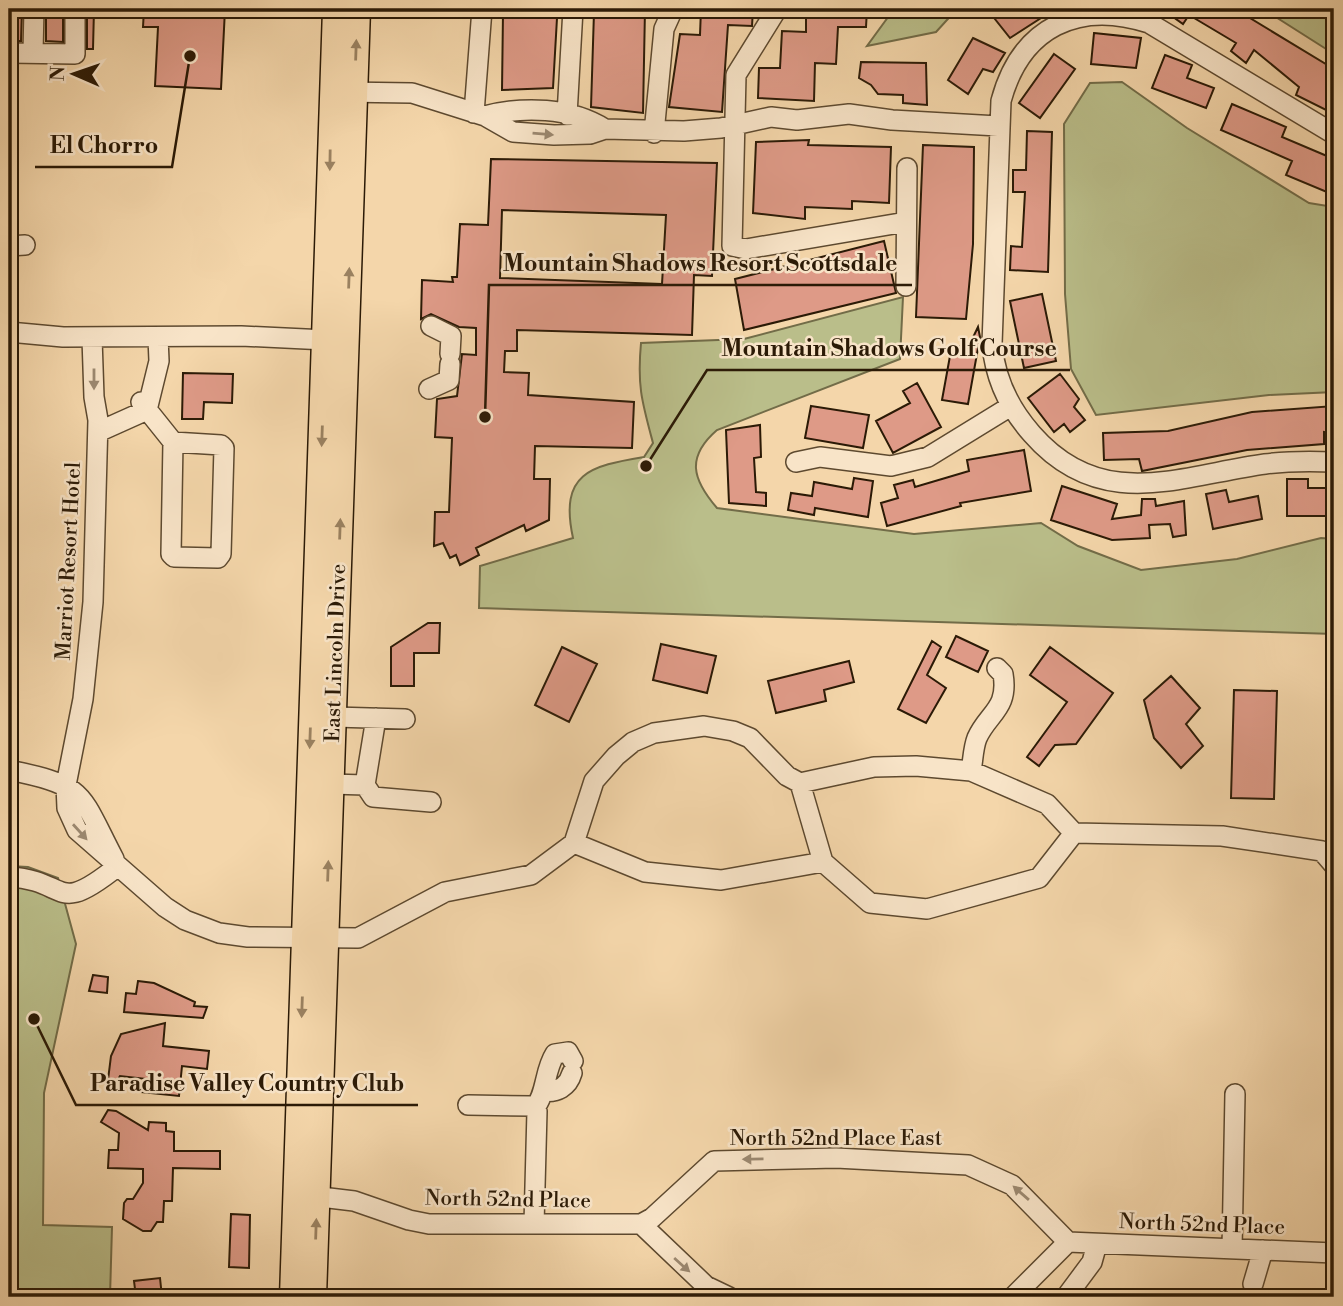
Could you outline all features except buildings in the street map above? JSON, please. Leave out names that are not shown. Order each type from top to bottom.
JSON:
[{"type":"main road","name":"East Lincoln Drive","points":[[315,939],[331,784],[334,717],[324,671],[344,413],[343,92],[335,9]]},
{"type":"main road","name":"East Lincoln Drive","points":[[292,1297],[306,1195],[324,671],[327,305],[343,92],[358,9]]},
{"type":"main road","points":[[327,305],[336,322],[335,394],[344,413]]},
{"type":"main road","name":"East Lincoln Drive","points":[[306,1195],[314,1297]]},
{"type":"street","points":[[33,52],[34,9]]},
{"type":"street","points":[[9,53],[75,54],[75,9]]},
{"type":"street","points":[[479,115],[482,9]]},
{"type":"street","points":[[568,115],[573,9]]},
{"type":"street","points":[[654,133],[664,29],[673,9]]},
{"type":"street","points":[[777,9],[736,75],[732,246],[746,248],[906,222]]},
{"type":"street","points":[[1334,134],[1173,35],[1123,15],[1101,13],[1067,21],[1042,35],[1023,54],[1008,77],[998,126],[992,344],[998,378],[1011,406],[1039,443],[1079,471],[1113,483],[1152,485],[1265,464],[1334,462]]},
{"type":"street","points":[[343,92],[412,93],[479,115],[513,131],[554,135],[590,134],[604,129],[654,133],[734,125],[771,117],[797,120],[849,114],[892,120],[998,126]]},
{"type":"street","points":[[479,115],[511,109],[586,117],[604,129]]},
{"type":"street","points":[[906,286],[907,168]]},
{"type":"street","points":[[429,389],[449,380],[451,336],[431,326]]},
{"type":"street","points":[[9,332],[92,338],[284,337],[326,340]]},
{"type":"street","points":[[98,426],[136,408],[155,384],[159,361],[158,337]]},
{"type":"street","name":"Marriot Resort Hotel","points":[[66,785],[83,699],[93,602],[98,426],[92,338]]},
{"type":"street","points":[[796,462],[820,457],[891,466],[928,457],[1011,406]]},
{"type":"street","points":[[136,408],[173,442],[221,445],[224,448],[221,554],[218,558],[174,557],[171,554],[173,442]]},
{"type":"street","points":[[971,771],[976,741],[998,711],[1003,697],[1003,674],[996,668]]},
{"type":"street","points":[[334,717],[405,719]]},
{"type":"street","points":[[376,718],[365,785],[373,797],[431,802]]},
{"type":"street","points":[[9,770],[66,785],[90,808],[118,866],[165,907],[185,920],[219,933],[315,939],[358,938],[445,892],[531,876],[573,843],[594,781],[616,755],[633,742],[654,733],[705,726],[733,731],[750,738],[787,776],[800,783],[874,767],[916,766],[971,771],[1047,804],[1074,833],[1222,836],[1322,851],[1334,865]]},
{"type":"street","points":[[800,783],[823,863],[870,904],[927,909],[1039,878],[1074,833]]},
{"type":"street","points":[[331,784],[365,785]]},
{"type":"street","points":[[573,843],[645,872],[721,880],[823,863]]},
{"type":"street","points":[[9,877],[75,894],[91,887],[118,866]]},
{"type":"street","points":[[534,1224],[538,1100],[555,1054],[568,1052],[573,1067]]},
{"type":"street","points":[[1232,1249],[1235,1094]]},
{"type":"street","points":[[468,1105],[538,1100]]},
{"type":"street","name":"North 52nd Place East","points":[[641,1224],[652,1218],[714,1161],[836,1158],[931,1160],[968,1164],[1012,1185],[1068,1242]]},
{"type":"street","name":"North 52nd Place","points":[[306,1195],[354,1201],[429,1224],[641,1224]]},
{"type":"street","points":[[641,1224],[706,1286],[729,1297]]},
{"type":"street","points":[[1013,1297],[1068,1242]]},
{"type":"street","name":"North 52nd Place","points":[[1068,1242],[1334,1253]]},
{"type":"street","points":[[1066,1297],[1092,1262],[1097,1244]]},
{"type":"street","points":[[1253,1284],[1263,1250]]},
{"type":"green space","points":[[894,9],[957,9],[936,32],[867,46]]},
{"type":"green space","points":[[1263,9],[1334,9],[1334,54]]},
{"type":"green space","points":[[1122,82],[1187,128],[1309,203],[1334,207],[1334,392],[1269,395],[1096,415],[1071,369],[1065,294],[1064,124],[1090,83]]},
{"type":"green space","points":[[903,297],[900,359],[717,430],[707,440],[700,450],[696,468],[702,487],[717,508],[914,534],[1041,523],[1078,546],[1141,570],[1237,559],[1321,538],[1334,539],[1334,634],[479,608],[480,566],[573,538],[571,499],[575,486],[583,476],[608,464],[644,457],[653,443],[641,394],[641,343],[744,339]]},
{"type":"green space","points":[[9,866],[28,867],[58,878],[76,944],[44,1093],[43,1225],[112,1227],[110,1297],[9,1297]]},
{"type":"place","name":"El Chorro","points":[[190,56]]},
{"type":"place","name":"Mountain Shadows Resort Scottsdale","points":[[485,417]]},
{"type":"place","name":"Mountain Shadows Golf Course","points":[[646,466]]},
{"type":"place","name":"Paradise Valley Country Club","points":[[34,1019]]}]
